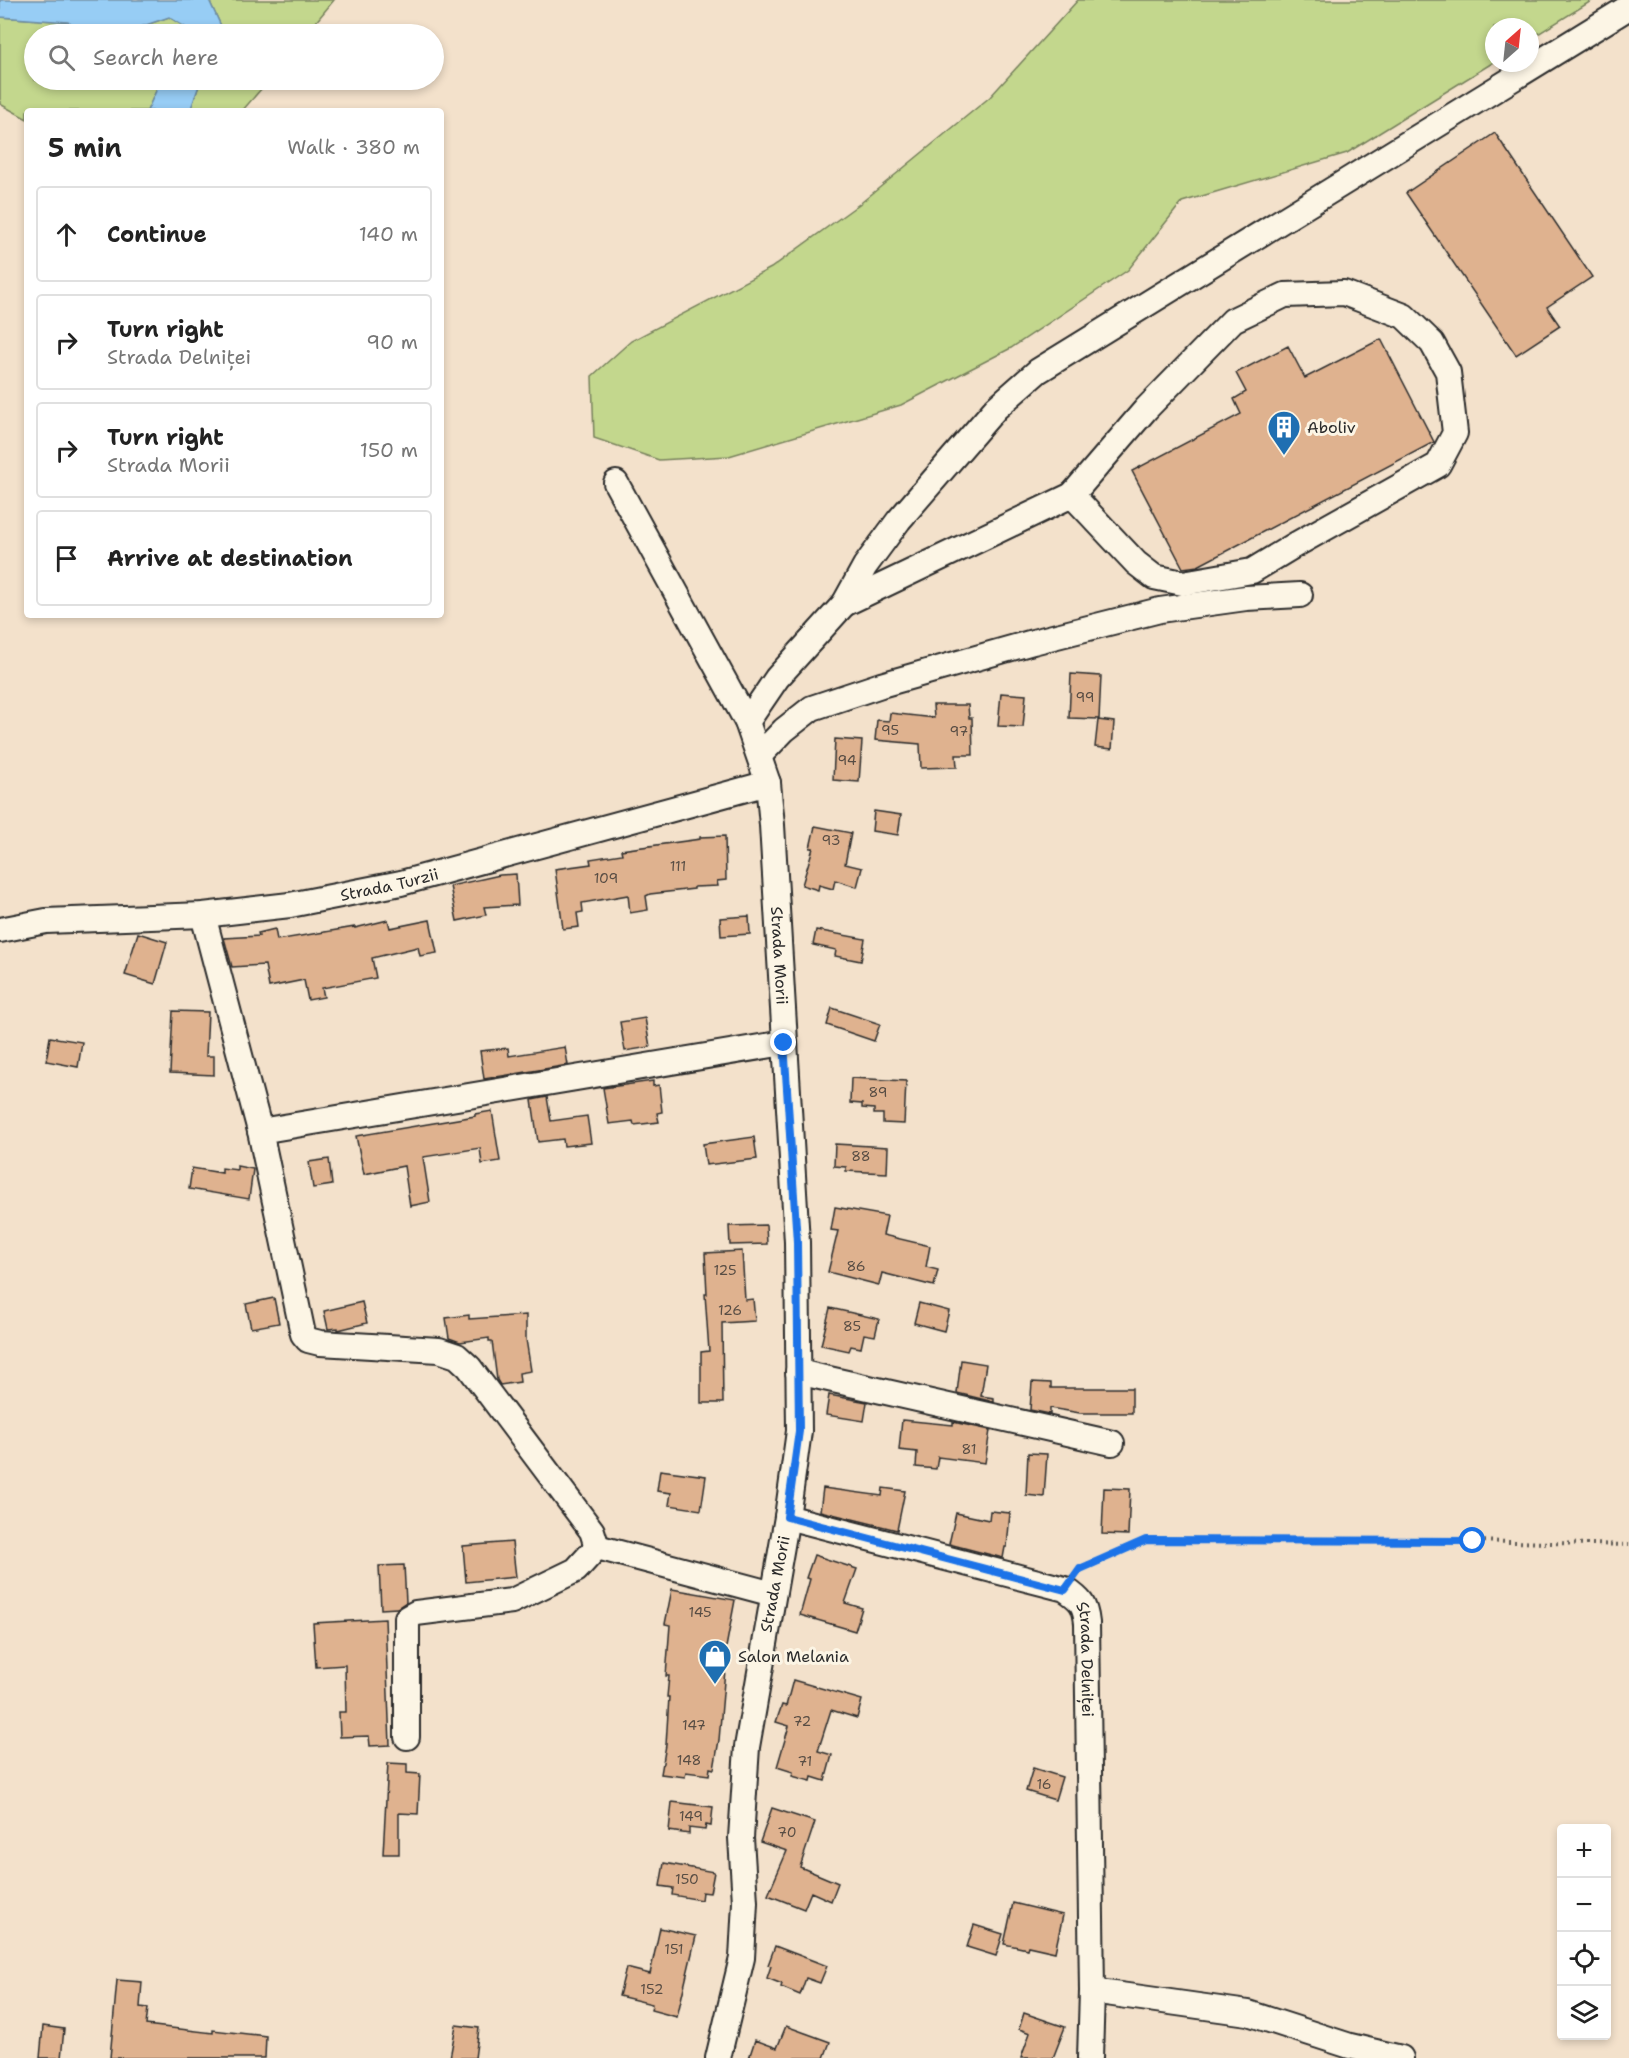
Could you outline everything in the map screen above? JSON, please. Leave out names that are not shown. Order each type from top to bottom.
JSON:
[{"type":"street","points":[[747,722],[777,678],[844,604],[865,566],[899,520],[996,408],[1038,371],[1629,7]]},
{"type":"street","points":[[844,604],[1072,495],[1146,409],[1233,320],[1285,295],[1344,293],[1404,316],[1432,343],[1448,372],[1455,433],[1438,465],[1252,571],[1183,583],[1154,577],[1136,563],[1072,495]]},
{"type":"street","name":"Strada Morii","points":[[616,483],[747,722],[768,783],[797,1242],[799,1431],[787,1517],[747,1747],[741,1838],[745,1902],[742,1958],[718,2058]]},
{"type":"street","points":[[760,755],[784,729],[812,708],[881,685],[1033,642],[1160,610],[1245,598],[1300,596]]},
{"type":"street","name":"Strada Turzii","points":[[0,930],[46,921],[203,915],[290,905],[401,883],[768,783]]},
{"type":"street","points":[[203,915],[260,1131],[303,1334],[308,1340],[320,1343],[439,1350],[457,1356],[469,1367],[592,1531],[597,1547]]},
{"type":"street","points":[[260,1131],[784,1043]]},
{"type":"street","points":[[798,1372],[1112,1443]]},
{"type":"street","name":"Strada Delniței","points":[[787,1517],[1065,1590],[1079,1599],[1086,1610],[1092,1990],[1090,2058]]},
{"type":"street","points":[[597,1547],[773,1594]]},
{"type":"street","points":[[407,1737],[407,1617],[416,1613],[512,1601],[576,1570],[597,1547]]},
{"type":"street","points":[[1092,1990],[1248,2013],[1350,2046],[1401,2058]]},
{"type":"path","points":[[1065,1590],[1080,1569],[1146,1540],[1473,1541],[1629,1545]]},
{"type":"green space","points":[[209,0],[334,0],[314,24],[220,24]]},
{"type":"green space","points":[[1078,0],[1593,0],[1539,33],[1539,18],[1485,18],[1485,68],[1347,153],[1182,202],[1128,270],[1011,348],[901,405],[729,456],[659,460],[594,438],[592,376],[631,341],[771,268],[862,202],[990,97]]},
{"type":"green space","points":[[0,17],[72,24],[24,24],[24,90],[156,90],[148,108],[24,108],[24,117],[0,104]]},
{"type":"green space","points":[[169,17],[181,24],[149,24]]},
{"type":"green space","points":[[197,90],[260,90],[245,108],[191,108]]},
{"type":"water","points":[[0,0],[209,0],[220,24],[180,24],[169,17],[149,24],[72,24],[0,17]]},
{"type":"water","points":[[156,90],[197,90],[191,108],[148,108]]},
{"type":"building","points":[[1495,133],[1592,277],[1547,307],[1560,326],[1516,355],[1406,193]]},
{"type":"building","name":"Aboliv","points":[[1381,339],[1434,442],[1198,566],[1183,568],[1132,471],[1241,414],[1234,399],[1246,392],[1236,373],[1288,346],[1305,378]]},
{"type":"building","points":[[1071,674],[1101,676],[1099,719],[1069,718]]},
{"type":"building","points":[[1001,693],[1026,695],[1023,727],[998,726]]},
{"type":"building","points":[[933,705],[968,705],[969,718],[972,718],[973,755],[956,755],[957,767],[921,768],[920,744],[875,740],[877,720],[889,721],[890,713],[934,718]]},
{"type":"building","points":[[1098,720],[1114,722],[1112,749],[1095,747]]},
{"type":"building","points":[[835,739],[862,741],[859,782],[833,780]]},
{"type":"building","points":[[874,811],[901,815],[898,835],[872,831]]},
{"type":"building","points":[[815,826],[851,833],[845,864],[862,868],[857,887],[835,880],[833,889],[819,885],[818,890],[802,885],[813,848],[810,848]]},
{"type":"building","points":[[725,836],[726,880],[717,881],[718,886],[694,887],[694,889],[650,894],[646,896],[648,910],[630,913],[628,895],[582,903],[583,912],[577,913],[579,927],[563,929],[555,869],[591,864],[590,859],[622,854],[621,850],[700,839],[700,837]]},
{"type":"building","points":[[516,874],[518,905],[484,907],[486,915],[457,921],[450,886],[500,875]]},
{"type":"building","points":[[749,916],[750,934],[721,936],[720,918]]},
{"type":"building","points":[[388,920],[390,928],[430,920],[437,953],[420,956],[418,947],[372,958],[376,978],[322,988],[324,997],[308,1000],[304,980],[269,987],[265,965],[232,967],[224,938],[259,936],[258,933],[275,929],[277,940],[355,928]]},
{"type":"building","points":[[816,930],[865,939],[861,961],[835,956],[836,950],[813,945]]},
{"type":"building","points":[[138,933],[167,942],[155,984],[125,975]]},
{"type":"building","points":[[832,1008],[880,1024],[874,1041],[827,1025]]},
{"type":"building","points":[[173,1011],[208,1012],[206,1056],[214,1056],[214,1075],[170,1073]]},
{"type":"building","points":[[645,1018],[650,1047],[625,1051],[620,1022]]},
{"type":"building","points":[[50,1037],[82,1042],[78,1067],[46,1061]]},
{"type":"building","points":[[565,1047],[568,1065],[484,1079],[480,1051],[508,1048],[509,1056]]},
{"type":"building","points":[[851,1078],[906,1081],[904,1124],[883,1123],[883,1114],[874,1114],[874,1109],[862,1108],[862,1104],[850,1103]]},
{"type":"building","points":[[653,1081],[653,1086],[659,1085],[662,1112],[657,1113],[659,1122],[634,1125],[633,1121],[609,1124],[603,1088]]},
{"type":"building","points":[[547,1097],[551,1121],[587,1116],[591,1143],[564,1146],[563,1139],[538,1142],[532,1100]]},
{"type":"building","points":[[492,1111],[500,1161],[482,1164],[480,1148],[423,1157],[430,1202],[410,1206],[404,1166],[364,1174],[356,1136],[475,1116],[475,1114]]},
{"type":"building","points":[[754,1137],[757,1159],[706,1165],[703,1144]]},
{"type":"building","points":[[835,1144],[888,1147],[887,1173],[846,1171],[846,1167],[834,1166]]},
{"type":"building","points":[[329,1159],[332,1185],[313,1188],[309,1162]]},
{"type":"building","points":[[237,1166],[253,1169],[249,1199],[189,1189],[192,1168],[222,1173],[222,1168],[237,1170]]},
{"type":"building","points":[[835,1207],[887,1216],[883,1235],[930,1246],[926,1267],[938,1270],[934,1286],[882,1273],[879,1285],[828,1272],[838,1231],[831,1230]]},
{"type":"building","points":[[766,1225],[767,1244],[730,1245],[729,1226]]},
{"type":"building","points":[[742,1251],[745,1300],[753,1299],[755,1321],[722,1323],[723,1403],[701,1403],[701,1352],[709,1351],[705,1253]]},
{"type":"building","points":[[274,1298],[279,1323],[251,1328],[246,1304]]},
{"type":"building","points":[[362,1302],[367,1323],[338,1330],[338,1328],[328,1329],[324,1311]]},
{"type":"building","points":[[919,1303],[949,1311],[944,1331],[914,1323]]},
{"type":"building","points":[[830,1308],[879,1319],[875,1336],[864,1334],[861,1348],[851,1346],[849,1351],[821,1345]]},
{"type":"building","points":[[469,1315],[469,1319],[526,1315],[526,1339],[531,1371],[519,1373],[520,1382],[500,1385],[497,1380],[492,1341],[489,1341],[489,1338],[460,1342],[449,1338],[446,1318]]},
{"type":"building","points":[[961,1360],[986,1364],[981,1396],[994,1398],[994,1402],[957,1393]]},
{"type":"building","points":[[1032,1382],[1051,1383],[1051,1388],[1132,1388],[1132,1413],[1080,1413],[1050,1408],[1050,1414],[1030,1410]]},
{"type":"building","points":[[829,1395],[867,1402],[864,1421],[826,1415]]},
{"type":"building","points":[[902,1420],[953,1425],[953,1422],[990,1430],[985,1463],[938,1457],[936,1469],[916,1467],[917,1452],[899,1450]]},
{"type":"building","points":[[1028,1453],[1047,1454],[1044,1497],[1026,1495]]},
{"type":"building","points":[[660,1470],[706,1476],[701,1510],[669,1505],[671,1493],[657,1491]]},
{"type":"building","points":[[823,1488],[882,1496],[883,1488],[905,1491],[897,1530],[820,1511]]},
{"type":"building","points":[[1104,1488],[1130,1489],[1128,1535],[1102,1534]]},
{"type":"building","points":[[990,1511],[1010,1513],[1007,1547],[1005,1547],[1003,1558],[949,1544],[956,1513],[989,1520]]},
{"type":"building","points":[[512,1542],[516,1577],[466,1582],[463,1546]]},
{"type":"building","points":[[814,1555],[857,1569],[845,1603],[862,1608],[855,1631],[800,1615],[810,1579],[806,1578]]},
{"type":"building","points":[[404,1565],[406,1602],[397,1608],[381,1609],[379,1566]]},
{"type":"building","points":[[672,1589],[735,1600],[724,1658],[726,1658],[719,1740],[714,1769],[710,1768],[709,1775],[686,1772],[685,1777],[661,1774],[666,1745],[669,1697],[667,1697],[669,1676],[666,1676],[670,1625],[665,1624]]},
{"type":"building","points":[[385,1619],[390,1745],[370,1746],[369,1736],[340,1737],[339,1712],[346,1712],[345,1665],[316,1667],[313,1623]]},
{"type":"building","points":[[793,1680],[862,1700],[857,1718],[831,1710],[818,1751],[832,1755],[825,1781],[812,1777],[811,1781],[792,1776],[793,1772],[777,1767],[789,1726],[776,1722],[782,1705],[786,1706]]},
{"type":"building","points":[[388,1763],[407,1764],[407,1773],[420,1774],[418,1814],[399,1813],[399,1854],[383,1854]]},
{"type":"building","points":[[1033,1768],[1062,1777],[1055,1800],[1026,1791]]},
{"type":"building","points":[[672,1802],[713,1807],[711,1826],[706,1825],[705,1830],[689,1828],[689,1834],[669,1831]]},
{"type":"building","points":[[772,1808],[815,1822],[800,1867],[838,1883],[831,1901],[811,1892],[804,1909],[768,1895],[787,1851],[760,1842]]},
{"type":"building","points":[[664,1863],[714,1872],[710,1893],[702,1892],[701,1900],[672,1895],[673,1888],[660,1886]]},
{"type":"building","points":[[1013,1903],[1063,1915],[1055,1952],[1004,1944]]},
{"type":"building","points":[[974,1925],[1003,1934],[996,1956],[967,1947]]},
{"type":"building","points":[[660,1928],[696,1936],[677,2017],[651,2010],[652,2004],[619,1996],[626,1968],[650,1974]]},
{"type":"building","points":[[775,1946],[827,1966],[820,1983],[806,1978],[800,1995],[767,1978],[771,1966],[768,1965]]},
{"type":"building","points":[[117,1980],[142,1982],[140,2007],[148,2008],[146,2025],[213,2033],[213,2030],[266,2036],[265,2058],[110,2058]]},
{"type":"building","points":[[1024,2013],[1065,2027],[1053,2058],[1021,2058],[1030,2033],[1019,2029]]},
{"type":"building","points":[[456,2025],[479,2028],[475,2058],[450,2058]]},
{"type":"building","points":[[43,2026],[64,2029],[61,2058],[40,2058]]},
{"type":"building","points":[[786,2026],[830,2042],[824,2058],[749,2058],[755,2040],[777,2048]]},
{"type":"place","name":"Aboliv","points":[[1284,456]]},
{"type":"place","name":"Salon Melania","points":[[715,1685]]},
{"type":"route","points":[[784,1043],[797,1242],[799,1431],[787,1517],[1065,1590],[1080,1569],[1146,1540],[1473,1541]]}]
